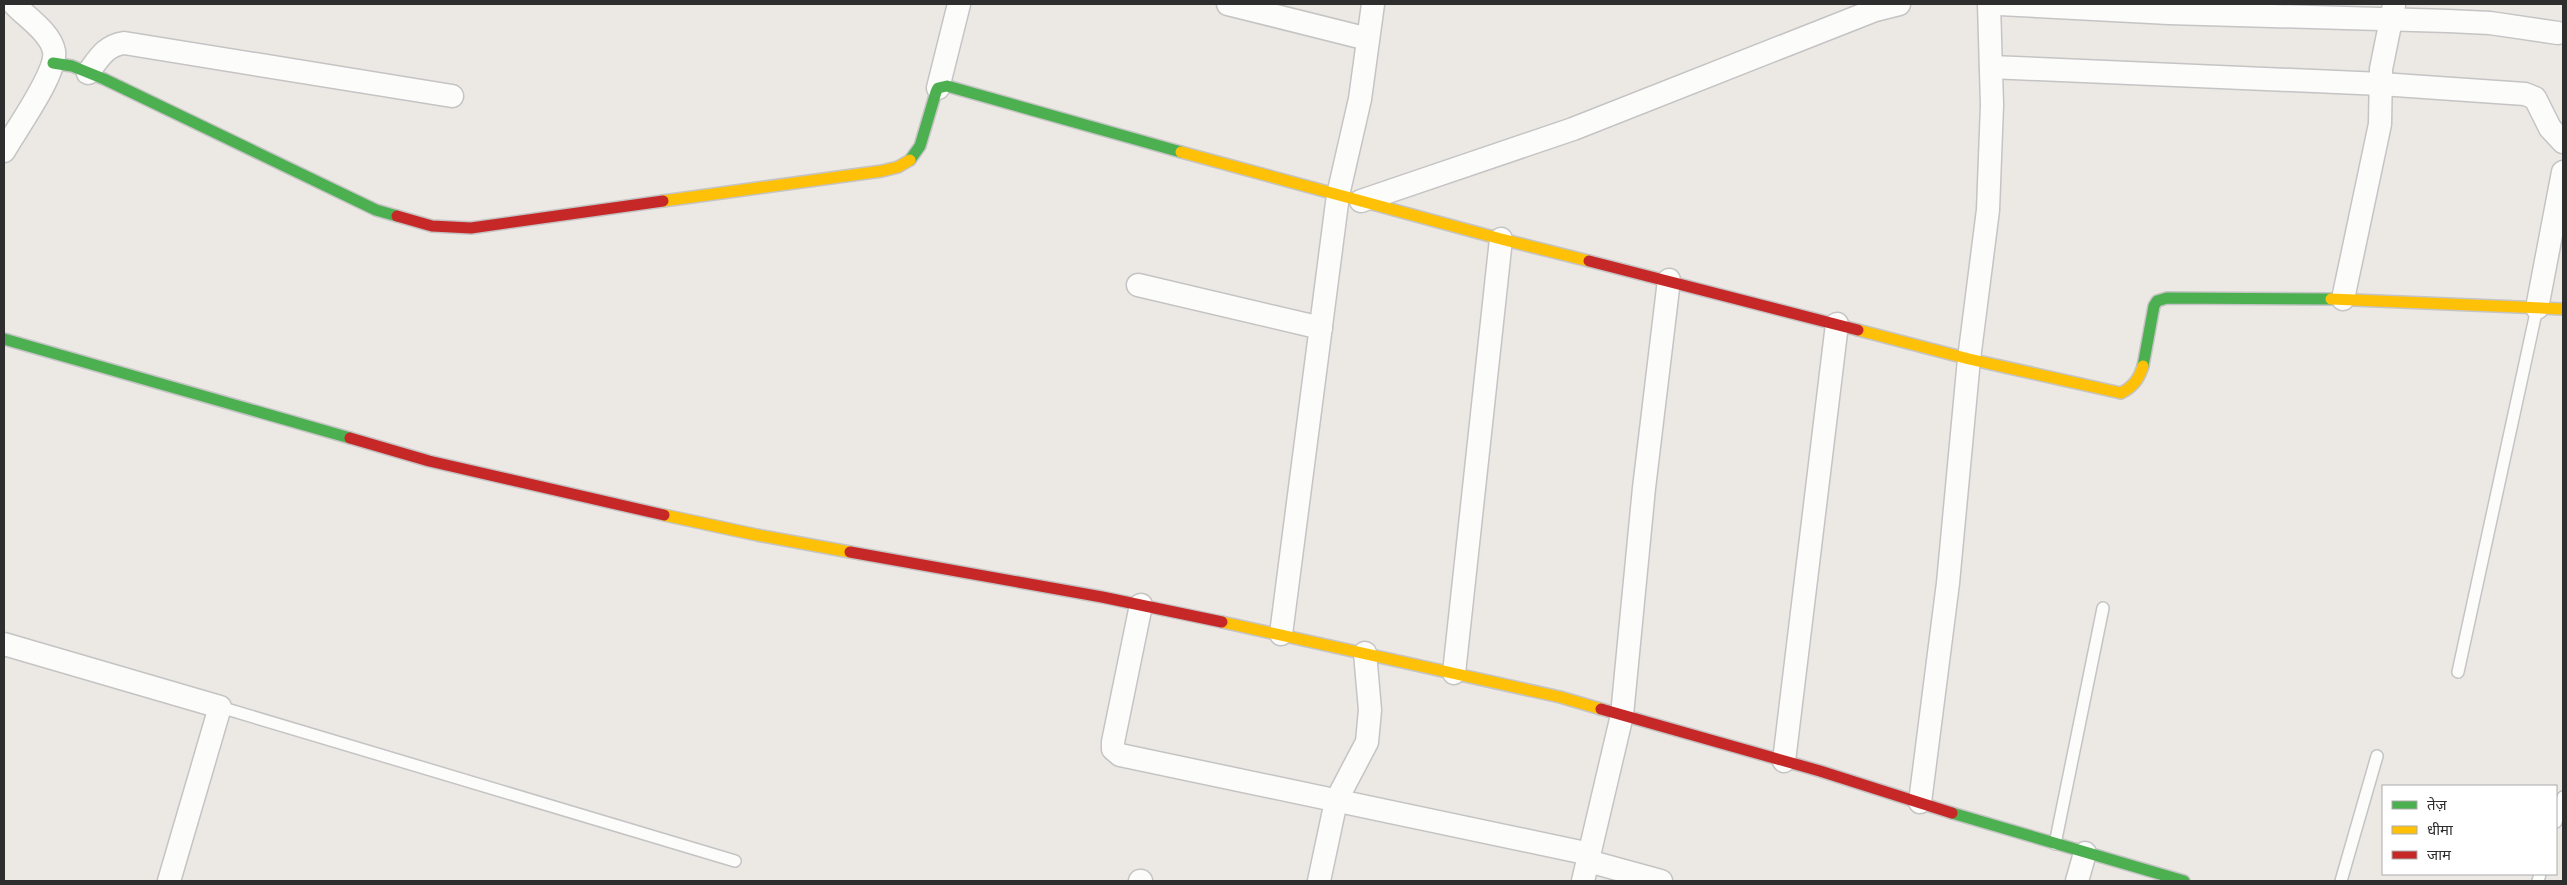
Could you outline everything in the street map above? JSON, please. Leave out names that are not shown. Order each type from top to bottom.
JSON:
[{"type":"street","points":[[4,151],[44,84],[54,63],[54,51],[46,36],[14,4]]},
{"type":"street","points":[[54,63],[88,72],[376,210],[409,221],[452,229],[625,208],[859,175],[898,167],[912,159],[920,146],[938,88],[959,4]]},
{"type":"street","points":[[1228,4],[1368,39]]},
{"type":"street","points":[[1281,634],[1338,195],[1360,99],[1373,4]]},
{"type":"street","points":[[1361,201],[1573,130],[1875,10],[1899,4]]},
{"type":"street","points":[[1920,802],[1948,583],[1969,359],[1988,210],[1991,154],[1989,4]]},
{"type":"street","points":[[1999,4],[2169,13],[2458,13],[2490,23],[2558,33]]},
{"type":"street","points":[[2343,299],[2380,124],[2384,49],[2392,12]]},
{"type":"street","points":[[88,72],[105,50],[112,45],[124,43],[452,96]]},
{"type":"street","points":[[1991,67],[2381,84],[2531,96],[2535,98],[2550,128],[2563,142]]},
{"type":"street","points":[[938,88],[947,86],[956,88],[1121,136],[1501,239],[1669,280],[1969,359],[2121,393],[2131,390],[2137,383],[2142,371],[2151,319],[2158,301],[2178,296],[2343,299],[2563,309]]},
{"type":"street","points":[[2537,308],[2563,172]]},
{"type":"street","points":[[1454,673],[1501,239]]},
{"type":"street","points":[[1587,866],[1622,715],[1644,488],[1669,280]]},
{"type":"street","points":[[1138,285],[1321,328]]},
{"type":"street","points":[[1784,762],[1837,324]]},
{"type":"street","points":[[4,339],[429,461],[529,485],[757,535],[1141,605],[1365,652],[1560,697],[2184,881]]},
{"type":"street","points":[[1141,605],[1113,750],[1127,758],[1336,801],[1587,866],[1661,881]]},
{"type":"street","points":[[4,644],[220,707],[169,881]]},
{"type":"street","points":[[1319,881],[1336,801],[1362,756],[1370,729],[1365,652]]},
{"type":"street","points":[[2077,881],[2085,853]]},
{"type":"lane","points":[[2458,672],[2537,308]]},
{"type":"lane","points":[[2055,844],[2103,608]]},
{"type":"lane","points":[[220,707],[735,861]]},
{"type":"lane","points":[[2341,881],[2377,756]]},
{"type":"lane","points":[[2557,818],[2563,797]]},
{"type":"traffic: fast","points":[[53,63],[72,66],[104,79],[376,210],[397,216]]},
{"type":"traffic: fast","points":[[910,160],[920,146],[936,92],[938,88],[947,86],[1181,152]]},
{"type":"traffic: fast","points":[[2143,366],[2154,306],[2157,301],[2167,298],[2331,299]]},
{"type":"traffic: fast","points":[[4,339],[350,438]]},
{"type":"traffic: fast","points":[[1952,813],[2184,881]]},
{"type":"traffic: slow","points":[[1181,152],[1589,261]]},
{"type":"traffic: slow","points":[[663,201],[882,171],[898,167],[910,160]]},
{"type":"traffic: slow","points":[[2331,299],[2563,309]]},
{"type":"traffic: slow","points":[[1858,330],[1969,359],[2121,393],[2135,382],[2143,366]]},
{"type":"traffic: slow","points":[[664,515],[850,552]]},
{"type":"traffic: slow","points":[[1222,622],[1560,697],[1601,709]]},
{"type":"traffic: jam","points":[[397,216],[432,226],[471,228],[663,201]]},
{"type":"traffic: jam","points":[[1589,261],[1858,330]]},
{"type":"traffic: jam","points":[[350,438],[429,461],[664,515]]},
{"type":"traffic: jam","points":[[850,552],[1102,597],[1222,622]]},
{"type":"traffic: jam","points":[[1601,709],[1820,771],[1952,813]]}]
